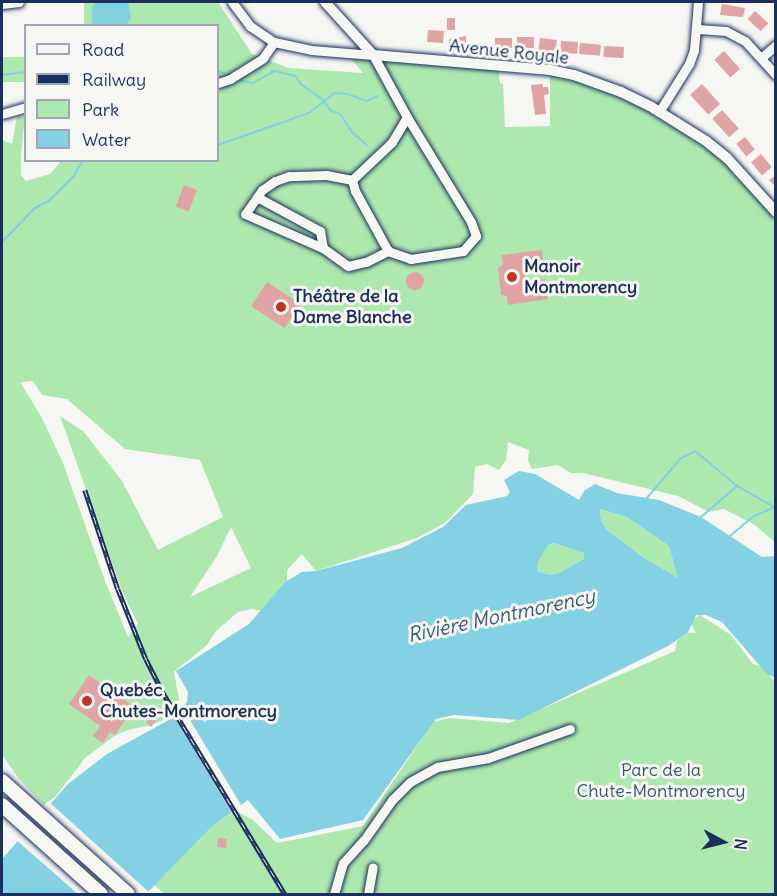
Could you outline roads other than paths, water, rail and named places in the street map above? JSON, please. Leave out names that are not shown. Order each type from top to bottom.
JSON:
[{"type":"highway","points":[[2,781],[34,813],[128,894]]},
{"type":"highway","points":[[2,805],[101,894]]},
{"type":"highway","points":[[2,810],[24,825]]},
{"type":"main road","points":[[326,2],[373,55]]},
{"type":"main road","name":"Avenue Royale","points":[[373,55],[550,70],[598,83],[659,112],[706,141],[727,158],[776,212]]},
{"type":"street","points":[[2,4],[19,2]]},
{"type":"street","points":[[232,2],[250,26],[274,42],[311,50],[373,55],[407,117],[471,222],[476,236],[463,251],[411,259],[388,251],[355,191],[352,180]]},
{"type":"street","points":[[659,112],[689,64],[698,29],[698,2]]},
{"type":"street","points":[[698,29],[726,31],[745,41],[776,75]]},
{"type":"street","points":[[219,83],[230,79],[263,58],[274,42]]},
{"type":"street","points":[[761,58],[776,45]]},
{"type":"street","points":[[2,114],[24,108]]},
{"type":"street","points":[[352,180],[392,142],[407,117]]},
{"type":"street","points":[[352,180],[326,175],[289,176],[275,181],[256,197],[245,214],[323,248],[348,266],[366,262],[388,251]]},
{"type":"street","points":[[256,197],[320,231],[323,248]]},
{"type":"street","points":[[334,894],[343,863],[364,840],[392,800],[410,782],[437,767],[488,758],[570,729]]},
{"type":"street","points":[[368,894],[373,867]]},
{"type":"water","points":[[95,2],[128,2],[131,18],[128,24],[92,24],[92,7]]},
{"type":"water","name":"Rivière Montmorency","points":[[519,471],[535,474],[579,500],[584,491],[595,484],[617,493],[659,500],[701,517],[762,557],[775,556],[775,678],[767,674],[722,622],[706,615],[696,615],[688,632],[668,646],[519,720],[454,715],[436,719],[363,820],[280,839],[248,800],[213,825],[146,894],[2,894],[2,859],[68,784],[107,754],[176,716],[187,702],[188,692],[176,671],[249,624],[285,582],[302,572],[316,571],[402,548],[443,527],[466,505],[507,496],[510,492],[504,480]],"holes":[[[600,509],[627,517],[669,546],[678,578],[644,558],[607,530],[601,520]],[[554,543],[584,553],[584,559],[559,573],[550,575],[537,571],[538,562],[548,545]]]},
{"type":"waterway","points":[[219,71],[226,74]]},
{"type":"waterway","points":[[239,80],[253,83],[275,71],[271,71]]},
{"type":"waterway","points":[[275,71],[295,76],[301,84],[323,100],[331,111],[340,114],[352,132],[367,145]]},
{"type":"waterway","points":[[2,75],[24,72]]},
{"type":"waterway","points":[[219,145],[309,113],[335,93],[348,94],[366,101],[378,96]]},
{"type":"waterway","points":[[2,242],[35,208],[49,201],[74,176],[82,162]]},
{"type":"waterway","points":[[647,498],[680,459],[695,451],[737,486]]},
{"type":"waterway","points":[[701,517],[737,486],[774,507]]},
{"type":"waterway","points":[[730,536],[754,516],[773,508]]},
{"type":"railway","points":[[85,490],[118,589],[146,659],[162,691],[285,894]]},
{"type":"place","name":"Manoir Montmorency","points":[[512,277]]},
{"type":"place","name":"Théâtre de la Dame Blanche","points":[[281,307]]},
{"type":"place","name":"Quebéc Chutes-Montmorency","points":[[87,701]]},
{"type":"park label","name":"Parc de la Chute-Montmorency","points":[[661,781]]}]
